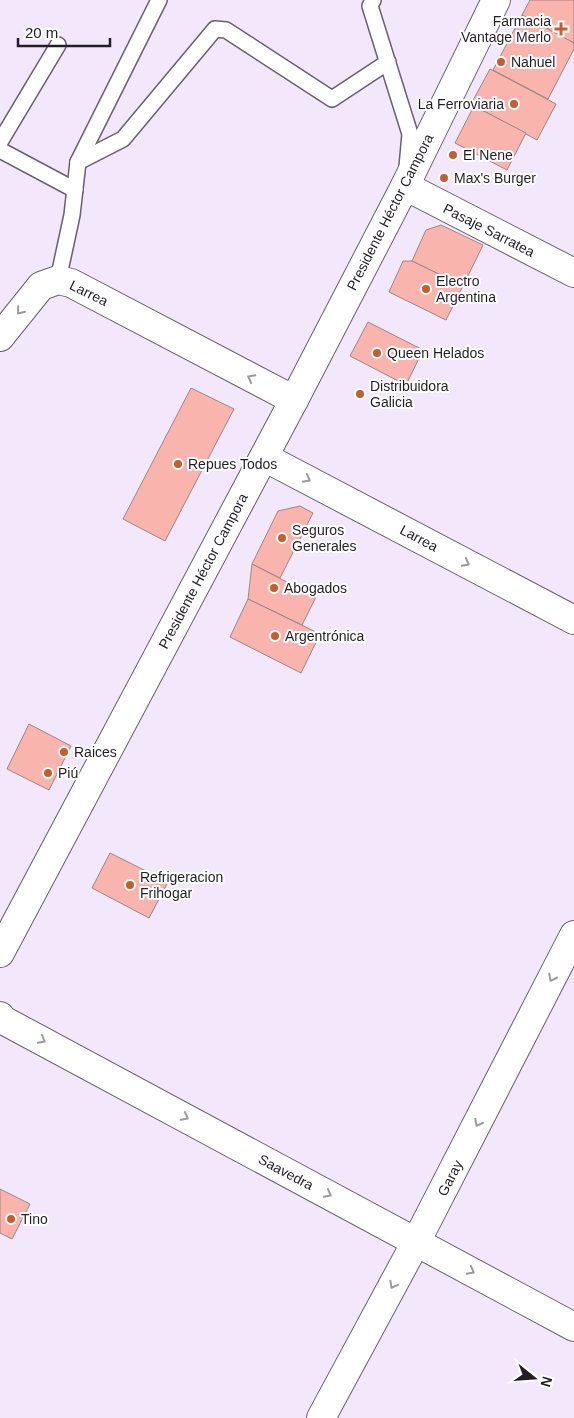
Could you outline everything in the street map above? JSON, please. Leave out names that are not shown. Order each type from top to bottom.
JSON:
[{"type":"street","name":"Presidente Héctor Campora","points":[[0,952],[294,400],[405,186],[496,0]]},
{"type":"street","name":"Pasaje Sarratea","points":[[405,186],[574,273]]},
{"type":"street","name":"Larrea","points":[[50,283],[71,283],[294,400]]},
{"type":"street","points":[[0,337],[50,283]]},
{"type":"street","name":"Larrea","points":[[264,457],[574,620]]},
{"type":"street","name":"Garay","points":[[321,1418],[416,1242],[574,935]]},
{"type":"street","name":"Saavedra","points":[[0,1016],[3,1020],[574,1327]]},
{"type":"lane","points":[[50,283],[72,215],[78,162],[159,0]]},
{"type":"lane","points":[[373,0],[370,6],[410,134],[405,186]]},
{"type":"lane","points":[[78,162],[123,139],[215,29],[226,30],[332,99],[388,62]]},
{"type":"lane","points":[[0,142],[58,45]]},
{"type":"lane","points":[[0,150],[75,190]]},
{"type":"building","name":"Farmacia Vantage Merlo","points":[[530,0],[574,0],[574,43],[522,15]]},
{"type":"building","points":[[522,15],[574,43],[574,49],[548,99],[493,70]]},
{"type":"building","name":"La Ferroviaria","points":[[490,69],[556,104],[537,140],[471,104]]},
{"type":"building","points":[[474,106],[526,133],[507,170],[455,143]]},
{"type":"building","points":[[441,225],[483,245],[463,286],[412,261],[426,230]]},
{"type":"building","name":"Electro Argentina","points":[[403,261],[412,261],[463,286],[446,320],[389,292]]},
{"type":"building","points":[[368,322],[423,350],[406,385],[350,356]]},
{"type":"building","name":"Repues Todos","points":[[191,388],[234,409],[165,541],[123,519]]},
{"type":"building","name":"Seguros Generales","points":[[300,506],[313,513],[280,578],[252,564],[278,511]]},
{"type":"building","name":"Abogados","points":[[252,564],[316,597],[302,625],[248,599]]},
{"type":"building","name":"Argentrónica","points":[[248,599],[320,634],[301,673],[230,637]]},
{"type":"building","points":[[29,724],[71,746],[49,790],[7,769]]},
{"type":"building","name":"Refrigeracion Frihogar","points":[[110,853],[168,882],[149,918],[92,888]]},
{"type":"building","name":"Tino","points":[[0,1189],[30,1204],[12,1239],[0,1233]]},
{"type":"place","name":"Farmacia Vantage Merlo","points":[[561,29]]},
{"type":"place","name":"Nahuel","points":[[501,62]]},
{"type":"place","name":"La Ferroviaria","points":[[514,104]]},
{"type":"place","name":"El Nene","points":[[453,155]]},
{"type":"place","name":"Max's Burger","points":[[444,178]]},
{"type":"place","name":"Electro Argentina","points":[[426,289]]},
{"type":"place","name":"Queen Helados","points":[[377,353]]},
{"type":"place","name":"Distribuidora Galicia","points":[[360,394]]},
{"type":"place","name":"Repues Todos","points":[[178,464]]},
{"type":"place","name":"Seguros Generales","points":[[282,538]]},
{"type":"place","name":"Abogados","points":[[274,588]]},
{"type":"place","name":"Argentrónica","points":[[275,636]]},
{"type":"place","name":"Raices","points":[[64,752]]},
{"type":"place","name":"Piú","points":[[48,773]]},
{"type":"place","name":"Refrigeracion Frihogar","points":[[130,885]]},
{"type":"place","name":"Tino","points":[[11,1219]]}]
